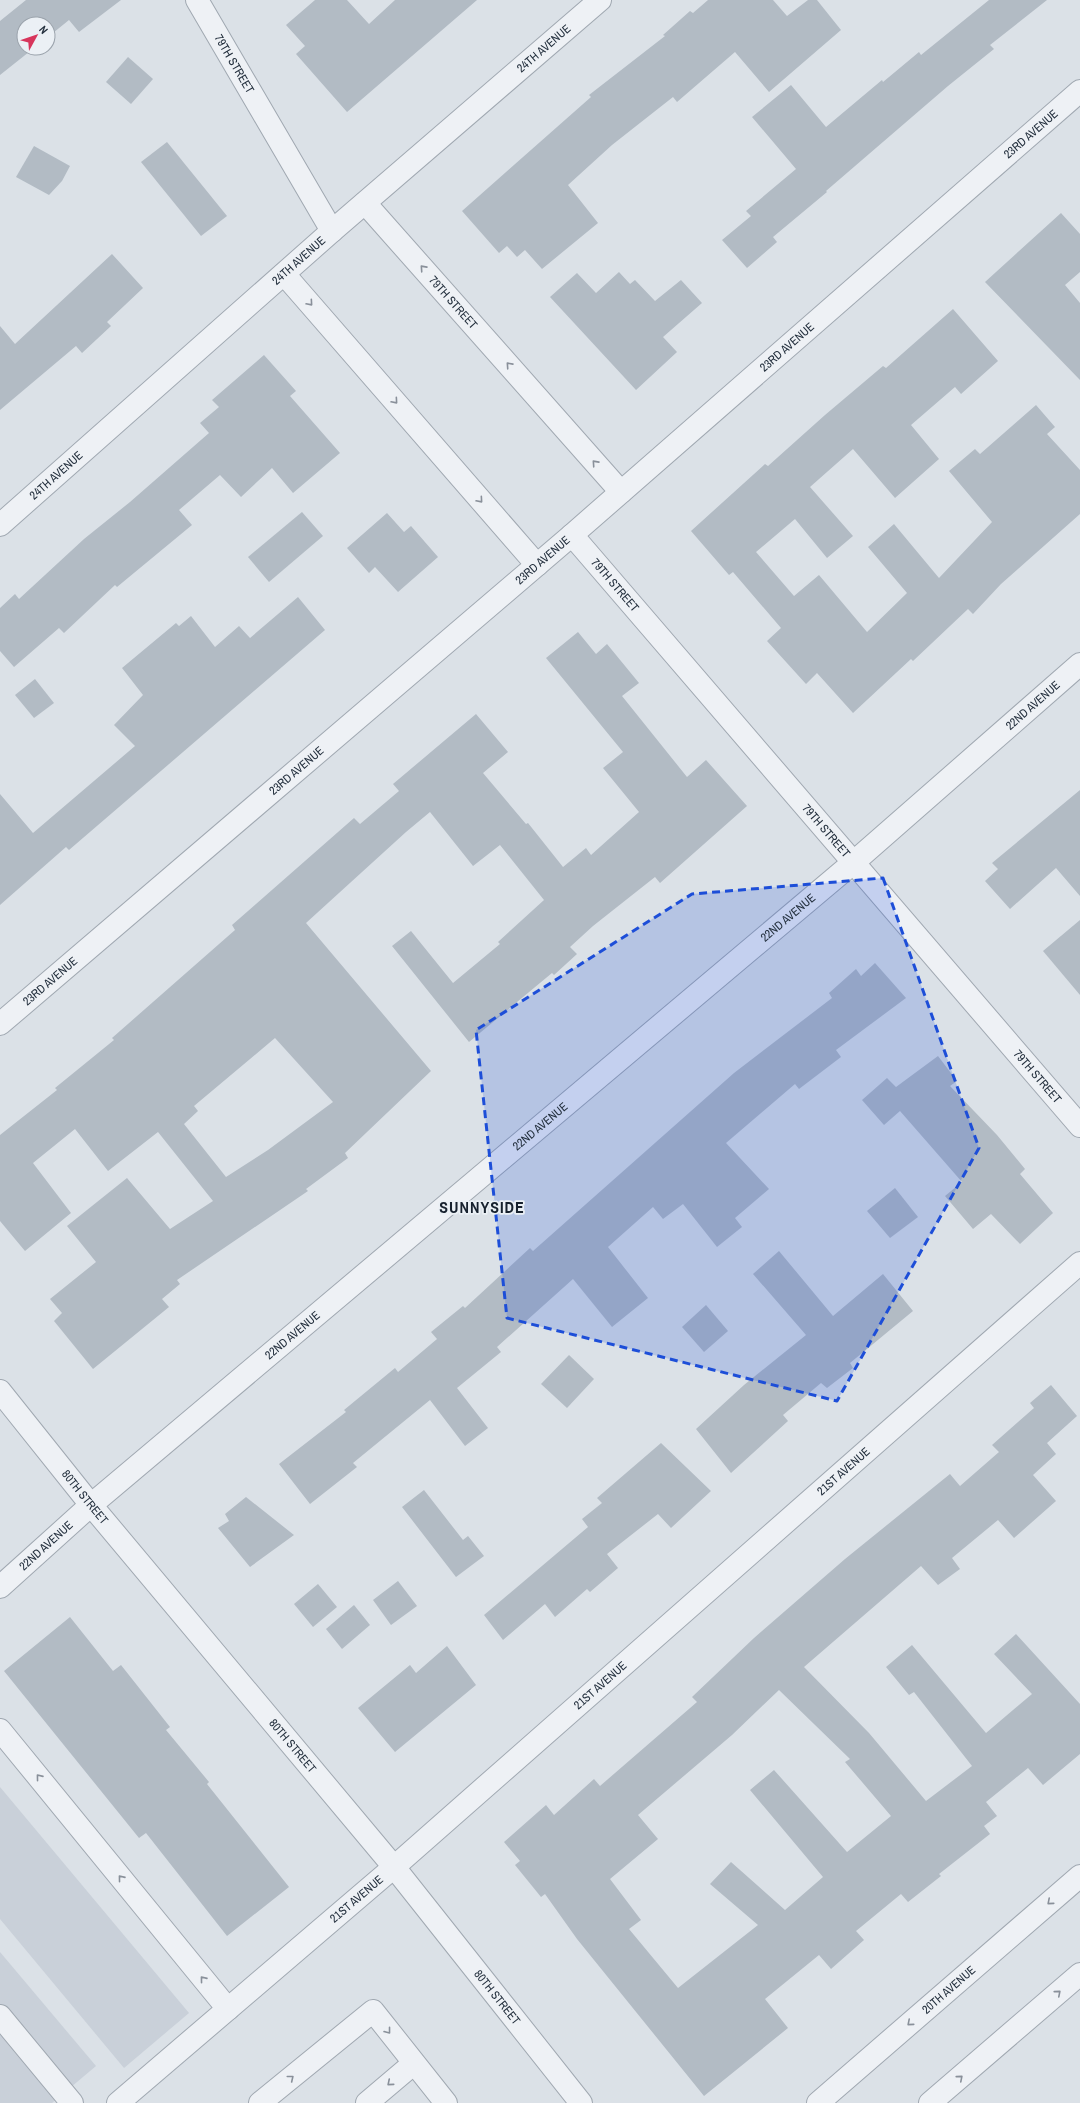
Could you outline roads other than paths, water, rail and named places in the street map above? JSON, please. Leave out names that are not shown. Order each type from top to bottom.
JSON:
[{"type":"street","name":"79TH STREET","points":[[197,0],[332,232]]},
{"type":"street","name":"24TH AVENUE","points":[[0,525],[365,203],[600,0]]},
{"type":"street","name":"23RD AVENUE","points":[[0,1024],[572,535],[1080,91]]},
{"type":"street","name":"79TH STREET","points":[[365,203],[621,492]]},
{"type":"street","points":[[284,274],[537,565]]},
{"type":"street","name":"79TH STREET","points":[[572,535],[1080,1126]]},
{"type":"street","name":"22ND AVENUE","points":[[0,1587],[91,1505],[854,862],[1080,664]]},
{"type":"street","name":"21ST AVENUE","points":[[118,2103],[394,1867],[1080,1263]]},
{"type":"street","name":"80TH STREET","points":[[0,1391],[7,1414],[91,1505],[394,1867],[581,2103]]},
{"type":"street","points":[[0,1730],[228,2009]]},
{"type":"street","name":"20TH AVENUE","points":[[818,2103],[1080,1876]]},
{"type":"street","points":[[930,2103],[1080,1974]]},
{"type":"street","points":[[260,2103],[373,2012],[413,2064],[446,2103]]},
{"type":"street","points":[[0,2016],[72,2103]]},
{"type":"street","points":[[367,2103],[413,2064]]},
{"type":"district","name":"SUNNYSIDE","points":[[482,1207]]}]
